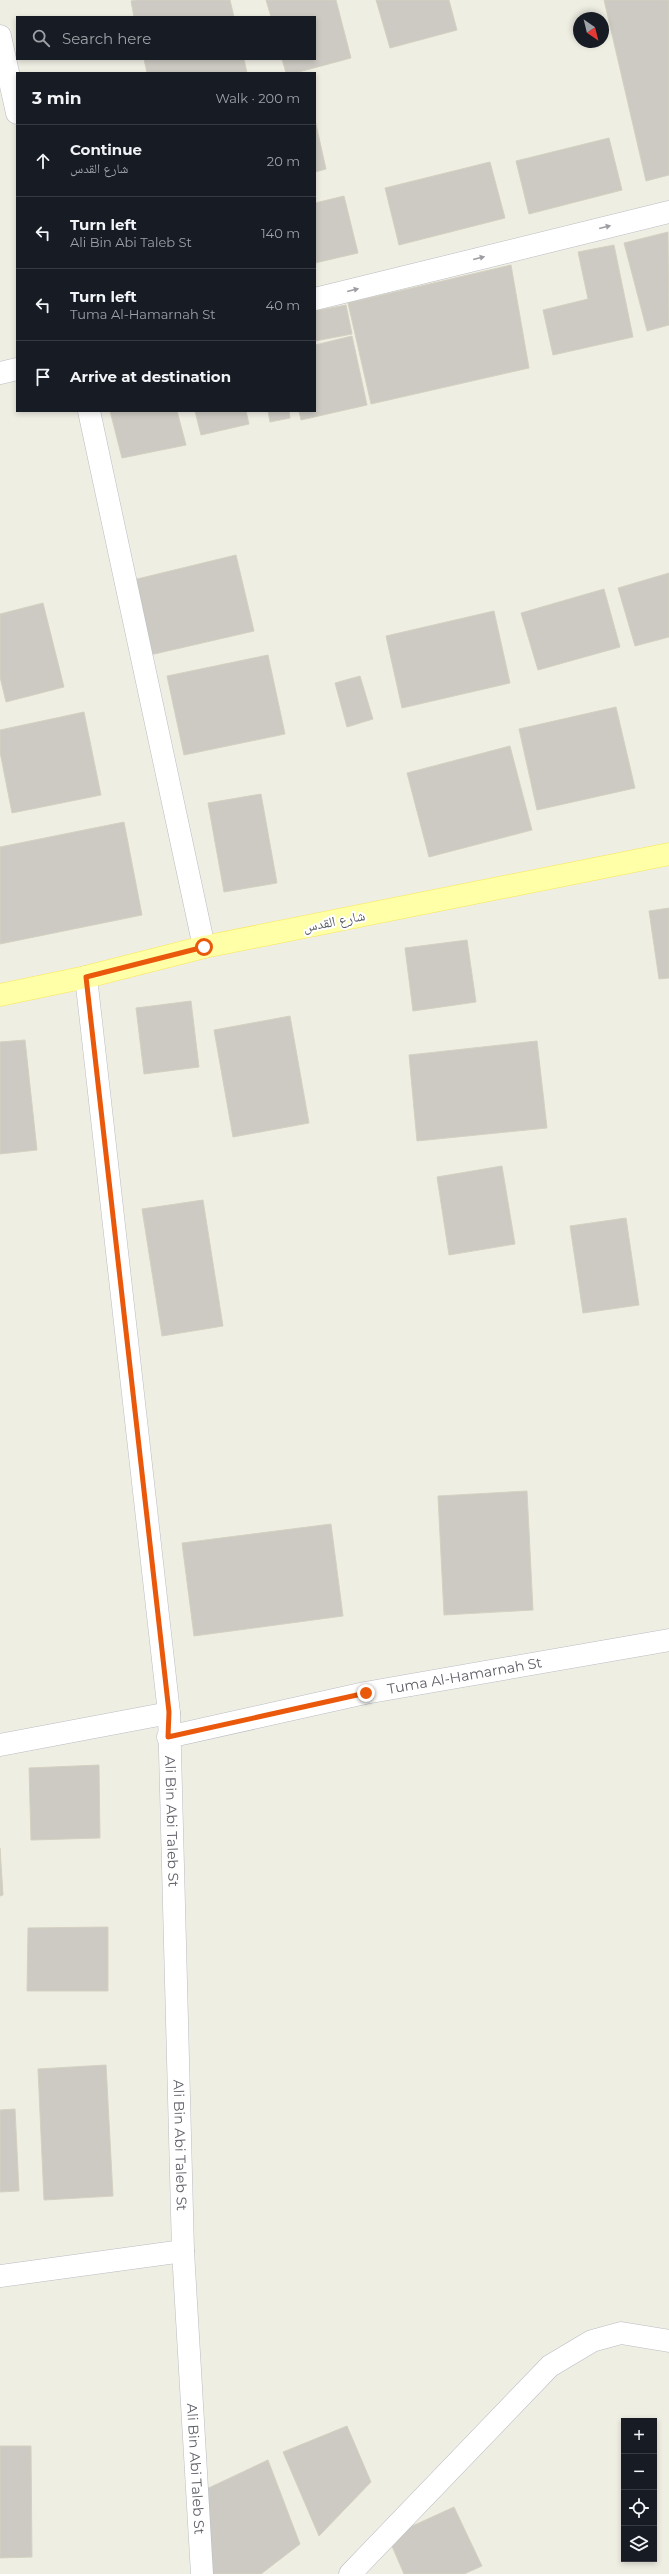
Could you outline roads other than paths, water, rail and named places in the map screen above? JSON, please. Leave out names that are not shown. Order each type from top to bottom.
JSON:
[{"type":"main road","name":"شارع القدس","points":[[0,995],[86,977],[204,947],[669,854]]},
{"type":"street","points":[[0,36],[16,108]]},
{"type":"street","points":[[316,299],[669,212]]},
{"type":"street","points":[[0,373],[16,369]]},
{"type":"street","points":[[89,412],[204,947]]},
{"type":"street","name":"Ali Bin Abi Taleb St","points":[[86,977],[169,1712],[168,1737],[183,2251],[202,2574]]},
{"type":"street","name":"Tuma Al-Hamarnah St","points":[[168,1737],[366,1693],[669,1640]]},
{"type":"street","points":[[0,1745],[169,1712]]},
{"type":"street","points":[[0,2276],[183,2251]]},
{"type":"street","points":[[350,2574],[550,2366],[592,2341],[621,2333],[669,2341]]}]
